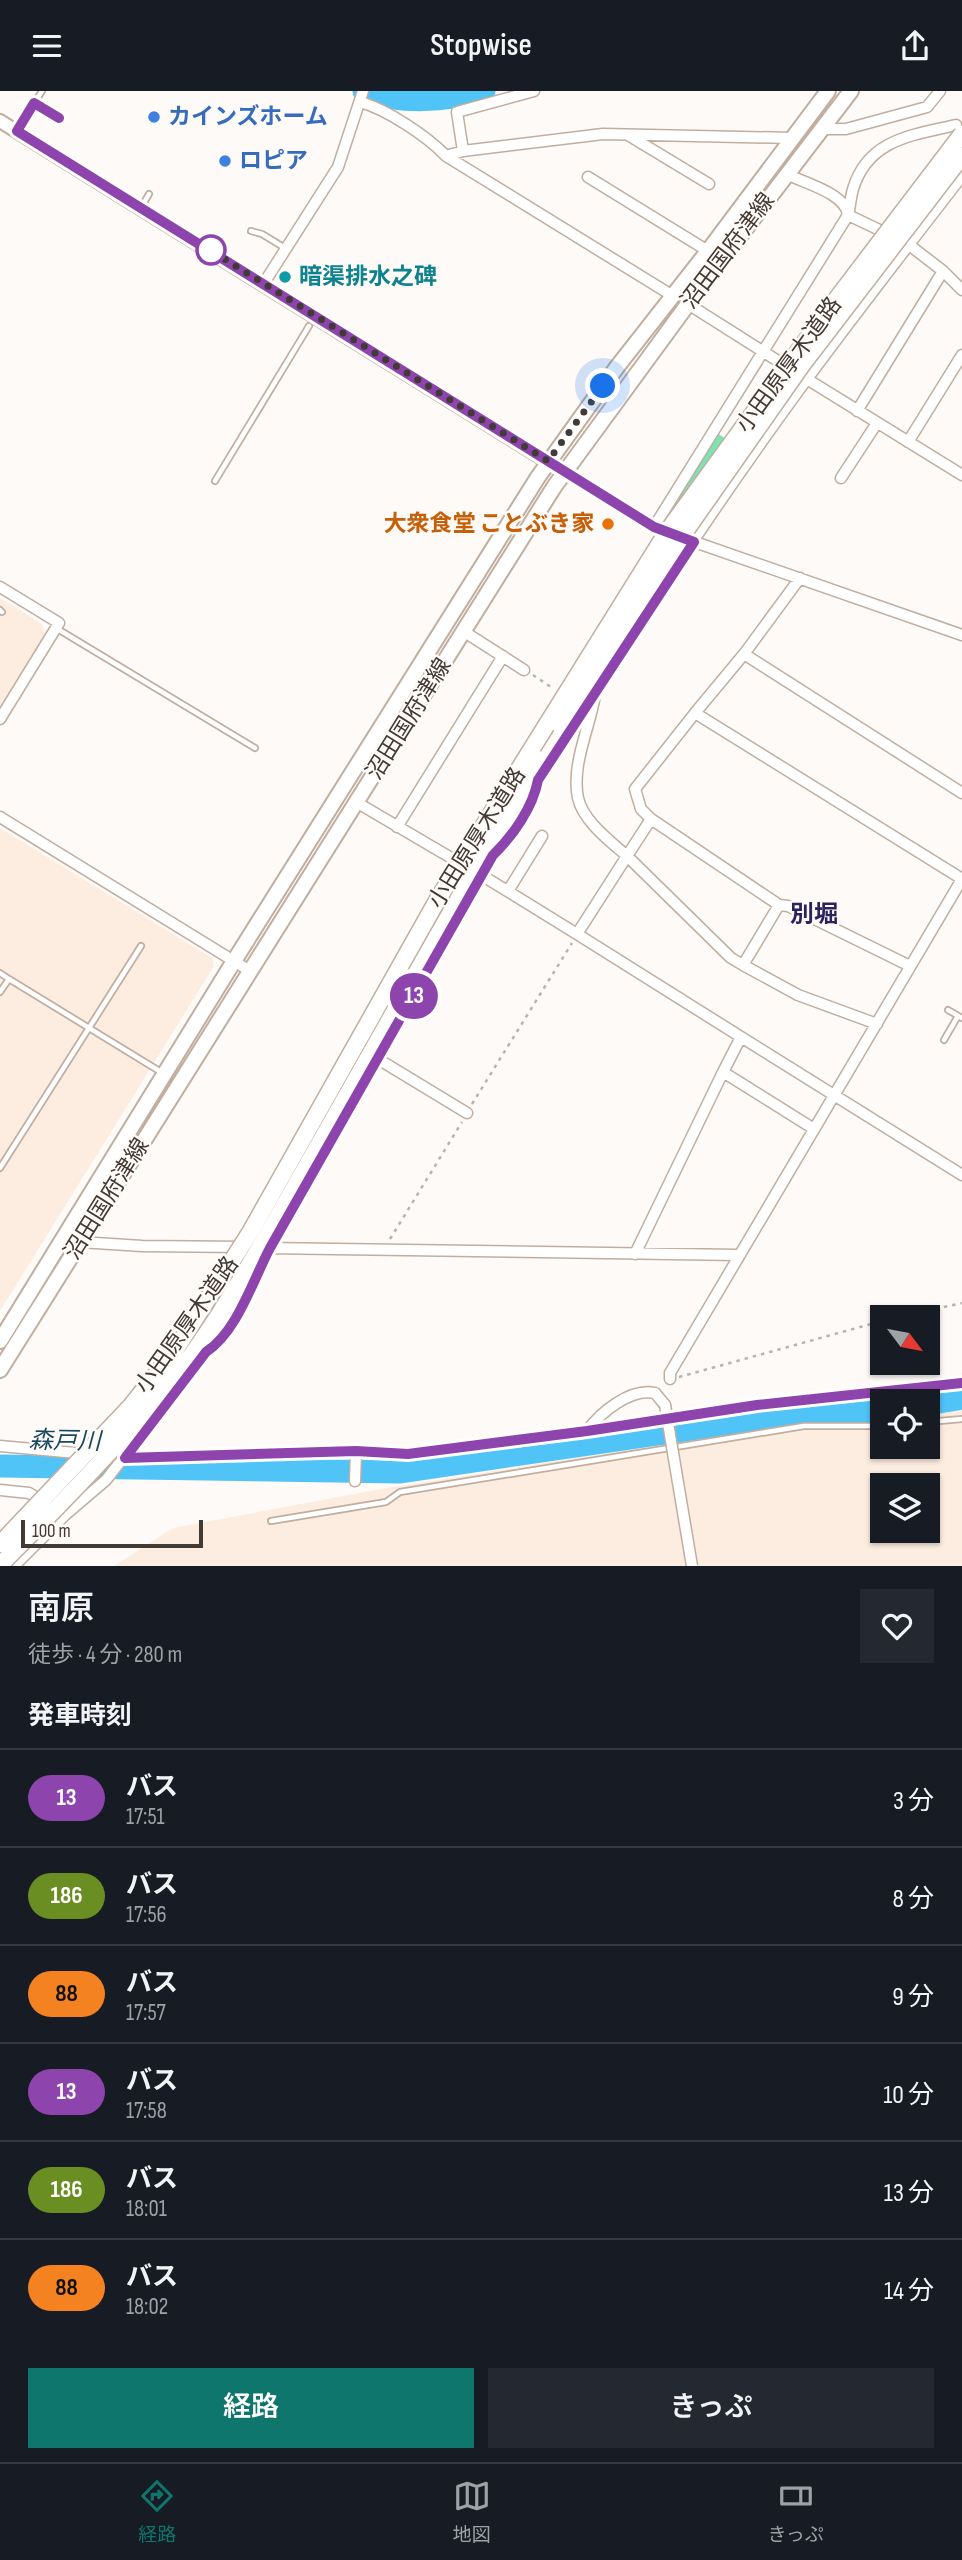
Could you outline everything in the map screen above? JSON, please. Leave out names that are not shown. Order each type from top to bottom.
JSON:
[{"type":"highway","name":"小田原厚木道路","points":[[0,1544],[131,1406],[174,1352],[251,1231],[438,898],[667,532],[959,130]]},
{"type":"highway","name":"小田原厚木道路","points":[[0,1565],[142,1416],[186,1362],[222,1310],[538,758],[670,553],[802,365],[962,156]]},
{"type":"main road","name":"沼田国府津線","points":[[0,1341],[234,961],[548,461],[828,91]]},
{"type":"main road","name":"沼田国府津線","points":[[0,1370],[564,472],[851,91]]},
{"type":"street","points":[[463,151],[457,112],[534,91]]},
{"type":"street","points":[[822,129],[846,128],[928,107],[940,91]]},
{"type":"street","points":[[264,283],[338,167],[361,96],[437,147],[446,156],[673,296]]},
{"type":"street","points":[[0,121],[654,527],[962,635]]},
{"type":"street","points":[[654,527],[849,213],[852,191],[870,158],[895,140],[959,130]]},
{"type":"street","points":[[446,156],[463,151],[603,134],[792,138]]},
{"type":"street","points":[[627,135],[709,184]]},
{"type":"street","points":[[786,174],[804,180],[838,199],[849,213],[910,244],[962,290]]},
{"type":"street","points":[[15,1566],[65,1515],[106,1480],[206,1352],[218,1345],[251,1292],[253,1280],[270,1248],[493,855],[507,842],[536,794],[538,780],[694,542],[807,379],[962,176]]},
{"type":"street","points":[[588,177],[708,251]]},
{"type":"street","points":[[858,411],[943,271]]},
{"type":"street","points":[[688,304],[962,475]]},
{"type":"street","points":[[908,442],[962,355]]},
{"type":"street","points":[[841,478],[877,422]]},
{"type":"street","points":[[800,578],[744,654],[635,789],[641,809],[651,819],[779,905],[788,906],[910,966]]},
{"type":"street","points":[[0,587],[59,623],[0,719]]},
{"type":"street","points":[[463,631],[524,670]]},
{"type":"street","points":[[744,654],[962,793]]},
{"type":"street","points":[[397,827],[503,656]]},
{"type":"street","points":[[595,691],[579,768],[578,799],[599,829],[731,958],[798,995],[877,1024]]},
{"type":"street","points":[[670,1379],[670,1373],[738,1255],[962,879],[695,713]]},
{"type":"street","points":[[356,802],[508,891],[962,1175]]},
{"type":"street","points":[[0,817],[250,971]]},
{"type":"street","points":[[577,934],[651,819]]},
{"type":"street","points":[[508,891],[542,837]]},
{"type":"street","points":[[743,965],[779,905]]},
{"type":"street","points":[[635,1254],[741,1037]]},
{"type":"street","points":[[378,1059],[467,1113]]},
{"type":"street","points":[[723,1072],[814,1129]]},
{"type":"street","points":[[80,1242],[142,1246],[738,1255]]},
{"type":"street","points":[[0,1446],[125,1458],[356,1451],[408,1454],[587,1431],[757,1405],[962,1383]]},
{"type":"street","points":[[587,1431],[604,1412],[636,1394],[648,1391],[655,1393],[666,1405],[692,1566]]},
{"type":"street","points":[[355,1481],[356,1451]]},
{"type":"street","points":[[0,1490],[29,1493],[65,1515]]},
{"type":"lane","points":[[17,131],[42,91]]},
{"type":"lane","points":[[34,103],[59,118]]},
{"type":"lane","points":[[141,208],[149,194]]},
{"type":"lane","points":[[251,231],[262,234],[286,248]]},
{"type":"lane","points":[[215,481],[309,325]]},
{"type":"lane","points":[[56,628],[255,748]]},
{"type":"lane","points":[[0,1168],[141,946]]},
{"type":"lane","points":[[0,973],[164,1075]]},
{"type":"lane","points":[[0,992],[9,979]]},
{"type":"lane","points":[[944,1040],[960,1017],[948,1010]]},
{"type":"lane","points":[[940,1421],[962,1419]]},
{"type":"lane","points":[[271,1521],[386,1502],[400,1492],[804,1426],[870,1426]]},
{"type":"path","points":[[383,1250],[577,934]]},
{"type":"path","points":[[940,1308],[962,1303]]},
{"type":"path","points":[[670,1379],[870,1324]]},
{"type":"shaded area","points":[[0,598],[42,624],[45,636],[0,709]]},
{"type":"shaded area","points":[[0,828],[212,958],[214,966],[0,1311]]},
{"type":"shaded area","points":[[962,1397],[962,1566],[114,1566],[173,1528],[381,1489],[870,1411],[870,1459],[940,1459],[940,1400]]},
{"type":"green space","points":[[718,434],[750,452],[691,535],[662,524]]},
{"type":"waterway","points":[[364,91],[393,98],[424,100],[484,91]]},
{"type":"waterway","name":"森戸川","points":[[940,1402],[962,1398]]},
{"type":"waterway","name":"森戸川","points":[[0,1466],[399,1472],[752,1420],[870,1411]]},
{"type":"bus line","name":"13","points":[[59,118],[34,103],[17,131],[654,527],[694,542],[538,780],[536,794],[507,842],[493,855],[270,1248],[240,1310],[218,1345],[206,1352],[125,1458],[356,1451],[408,1454],[587,1431],[757,1405],[962,1383]]},
{"type":"place","name":"カインズホーム","points":[[154,117]]},
{"type":"place","name":"ロピア","points":[[225,161]]},
{"type":"place","name":"暗渠排水之碑","points":[[285,277]]},
{"type":"place","name":"大衆食堂 ことぶき家","points":[[608,524]]},
{"type":"district","name":"別堀","points":[[814,914]]},
{"type":"route","points":[[211,250],[202,245],[548,461],[603,386]]}]
